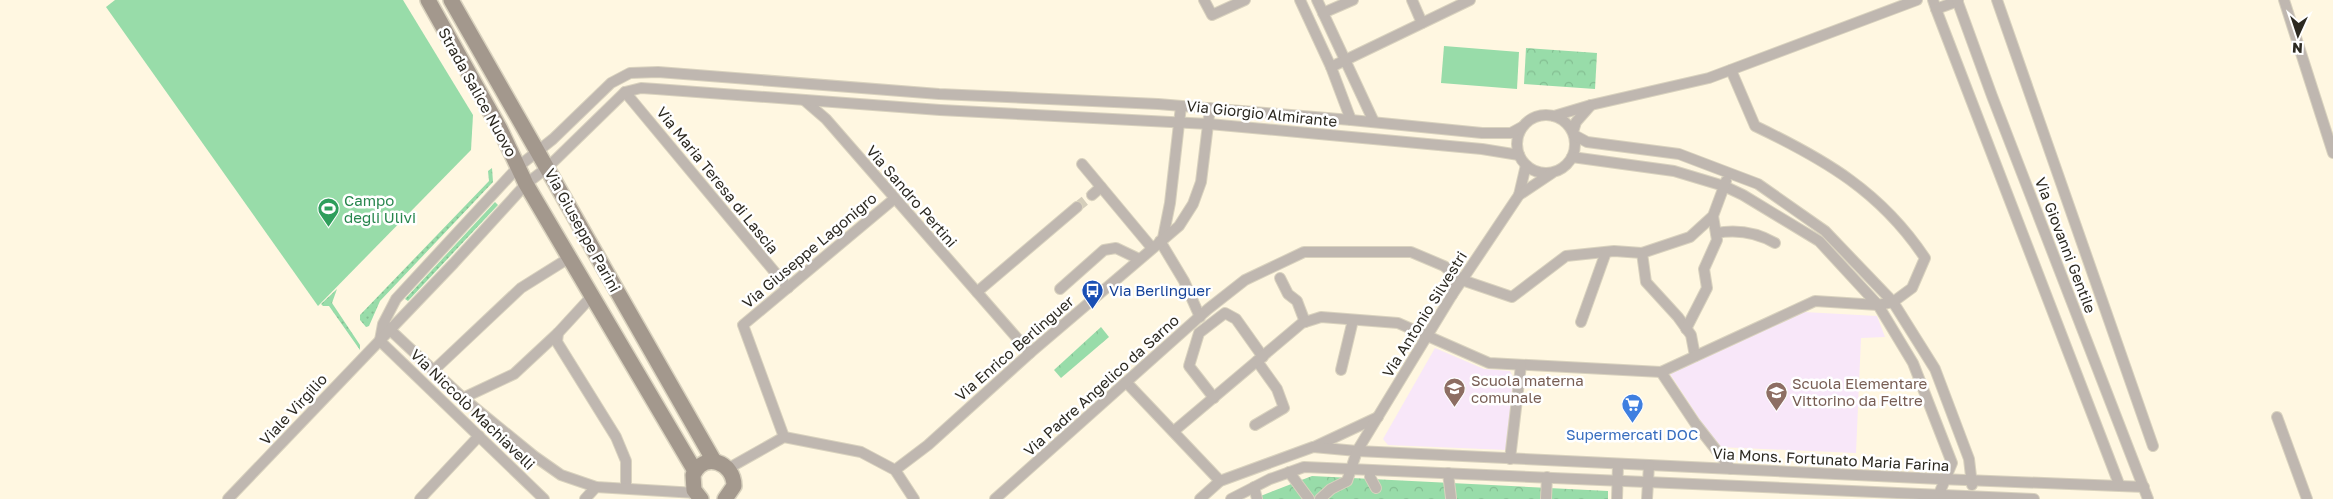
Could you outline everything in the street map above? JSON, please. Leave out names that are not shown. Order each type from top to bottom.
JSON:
[{"type":"street","name":"Strada Salice Nuovo","points":[[428,0],[519,166],[526,184]]},
{"type":"street","name":"Via Giuseppe Parini","points":[[451,0],[714,461]]},
{"type":"street","points":[[1204,0],[1212,15],[1245,0]]},
{"type":"street","points":[[1300,0],[1331,67],[1351,120]]},
{"type":"street","points":[[1317,0],[1374,122]]},
{"type":"street","points":[[1323,13],[1353,0]]},
{"type":"street","points":[[1412,0],[1422,23]]},
{"type":"street","points":[[1331,67],[1469,0]]},
{"type":"street","points":[[1591,105],[1576,122],[1574,134],[1575,148],[1572,157],[1565,166],[1552,173],[1539,172],[1526,165],[1519,155],[1517,145],[1522,127],[1534,117],[1554,116],[1591,105],[1710,78],[1917,0]]},
{"type":"street","name":"Via Giovanni Gentile","points":[[1997,0],[2153,446]]},
{"type":"street","points":[[2284,0],[2333,153]]},
{"type":"street","points":[[1958,1],[1934,4],[2119,484]]},
{"type":"street","name":"Via Giovanni Gentile","points":[[1958,1],[1992,96],[2148,499]]},
{"type":"street","points":[[1174,431],[1305,322],[1321,317],[1398,323],[1489,363],[1661,372],[1815,301],[1878,305],[1893,302],[1912,288],[1925,258],[1910,236],[1880,203],[1844,174],[1794,144],[1755,126],[1731,70]]},
{"type":"street","points":[[387,327],[396,299],[519,166],[552,139],[611,84],[630,73],[641,71],[939,94],[1181,106]]},
{"type":"street","points":[[625,92],[633,89],[649,88],[940,110],[1179,123],[1170,203],[1158,242]]},
{"type":"street","name":"Viale Virgilio","points":[[228,499],[380,341],[387,327],[526,184],[548,167],[625,92]]},
{"type":"street","name":"Via Maria Teresa di Lascia","points":[[625,92],[788,288]]},
{"type":"street","name":"Via Sandro Pertini","points":[[803,100],[814,107],[826,119],[1030,353]]},
{"type":"street","points":[[826,119],[831,108],[840,102]]},
{"type":"street","name":"Via Giorgio Almirante","points":[[1519,155],[1472,148],[1179,123],[1181,106],[1482,133],[1510,133],[1522,127]]},
{"type":"street","name":"Via Enrico Berlinguer","points":[[895,470],[928,445],[1030,353],[1179,226],[1193,204],[1201,182],[1210,108]]},
{"type":"street","points":[[1554,116],[1567,124],[1574,134],[1587,142],[1679,154],[1758,184],[1826,231],[1893,302],[1935,369],[1969,459],[1973,496]]},
{"type":"street","points":[[1572,157],[1674,171],[1724,186],[1743,194],[1819,241],[1878,305],[1913,363],[1952,463],[1939,494]]},
{"type":"street","points":[[1082,164],[1101,187],[1158,242],[1184,281],[1200,317]]},
{"type":"street","name":"Via Antonio Silvestri","points":[[1353,469],[1357,451],[1452,295],[1519,194],[1526,165]]},
{"type":"street","name":"Via Antonio Silvestri","points":[[1519,194],[1552,173]]},
{"type":"street","points":[[1462,280],[1512,297],[1566,256],[1606,252],[1642,253],[1690,237],[1713,216],[1730,173]]},
{"type":"street","name":"Via Giuseppe Parini","points":[[526,184],[592,296],[696,486]]},
{"type":"street","points":[[1092,195],[1101,187]]},
{"type":"street","name":"Via Giuseppe Lagonigro","points":[[784,437],[743,326],[894,199]]},
{"type":"street","points":[[977,292],[1077,206]]},
{"type":"street","points":[[1686,329],[1707,288],[1704,269],[1717,240],[1713,216]]},
{"type":"street","points":[[1716,232],[1730,230],[1758,234],[1775,244]]},
{"type":"street","points":[[1060,289],[1104,250],[1116,248],[1139,259]]},
{"type":"street","name":"Via Padre Angelico da Sarno","points":[[995,499],[1200,317],[1245,280],[1304,252],[1411,252],[1444,266],[1459,278],[1452,295]]},
{"type":"street","points":[[1581,322],[1606,252]]},
{"type":"street","points":[[1642,253],[1646,282],[1691,336],[1695,356]]},
{"type":"street","points":[[434,370],[521,288],[569,258]]},
{"type":"street","points":[[1280,278],[1288,294],[1297,301],[1305,322]]},
{"type":"street","points":[[463,398],[514,374],[558,333],[592,296]]},
{"type":"street","points":[[1214,398],[1189,366],[1199,333],[1225,314],[1236,319],[1277,389],[1284,408],[1255,425]]},
{"type":"street","points":[[1341,370],[1353,320]]},
{"type":"street","name":"Via Niccolò Machiavelli","points":[[387,327],[463,398],[534,456],[561,475],[596,487]]},
{"type":"street","points":[[558,333],[557,342],[616,437],[626,461],[626,488]]},
{"type":"street","name":"Via Niccolò Machiavelli","points":[[380,341],[544,499]]},
{"type":"street","points":[[1510,459],[1521,365]]},
{"type":"street","points":[[1661,372],[1731,469]]},
{"type":"street","points":[[1126,382],[1220,481]]},
{"type":"street","points":[[1313,447],[1378,417]]},
{"type":"street","points":[[2277,417],[2308,499]]},
{"type":"street","points":[[420,499],[478,436]]},
{"type":"street","points":[[729,468],[784,437],[861,452],[895,470],[914,499]]},
{"type":"street","name":"Via Mons. Fortunato Maria Farina","points":[[1200,499],[1220,481],[1313,447],[1510,459],[1945,480],[2119,484],[2144,487]]},
{"type":"street","points":[[586,499],[596,487],[626,488],[645,494],[678,491],[696,486],[704,463],[714,461],[729,468],[734,480],[730,497]]},
{"type":"street","points":[[1617,499],[1618,464]]},
{"type":"street","points":[[1647,499],[1649,465]]},
{"type":"street","name":"Via Mons. Fortunato Maria Farina","points":[[1231,499],[1254,487],[1304,467],[1792,488],[1910,496],[1939,494],[2034,499]]},
{"type":"street","points":[[1320,499],[1331,489],[1347,481],[1353,469]]},
{"type":"street","points":[[1370,470],[1370,477],[1376,488]]},
{"type":"street","points":[[1289,472],[1309,499]]},
{"type":"street","points":[[1448,473],[1451,498]]},
{"type":"street","points":[[1546,499],[1547,477]]},
{"type":"street","points":[[1254,487],[1257,499]]},
{"type":"street","points":[[1792,488],[1792,499]]},
{"type":"shaded area","name":"Scuola Elementare Vittorino da Feltre","points":[[1804,312],[1877,316],[1885,337],[1861,338],[1856,453],[1718,447],[1670,374]]},
{"type":"shaded area","name":"Scuola materna comunale","points":[[1435,348],[1484,369],[1510,371],[1513,377],[1507,450],[1388,445],[1383,439]]},
{"type":"green space","name":"Campo degli Ulivi","points":[[115,0],[403,0],[473,115],[471,150],[318,306],[106,7]]},
{"type":"green space","points":[[1444,46],[1519,52],[1517,89],[1441,83]]},
{"type":"green space","points":[[1526,48],[1597,53],[1595,89],[1524,84]]},
{"type":"green space","points":[[492,168],[493,182],[380,301],[369,326],[366,327],[360,320],[360,315],[489,181],[488,171]]},
{"type":"green space","points":[[495,202],[498,205],[408,301],[405,299]]},
{"type":"green space","points":[[337,289],[332,303],[360,345],[360,350],[329,306],[321,304]]},
{"type":"green space","points":[[1101,327],[1109,337],[1061,378],[1054,370]]},
{"type":"green space","points":[[1312,476],[1608,491],[1608,499],[1253,499]]},
{"type":"tunnel","points":[[1077,207],[1092,195]]},
{"type":"place","name":"Campo degli Ulivi","points":[[328,228]]},
{"type":"place","name":"Via Berlinguer","points":[[1093,309]]},
{"type":"place","name":"Scuola materna comunale","points":[[1455,408]]},
{"type":"place","name":"Scuola Elementare Vittorino da Feltre","points":[[1776,411]]},
{"type":"place","name":"Supermercati DOC","points":[[1632,424]]}]
